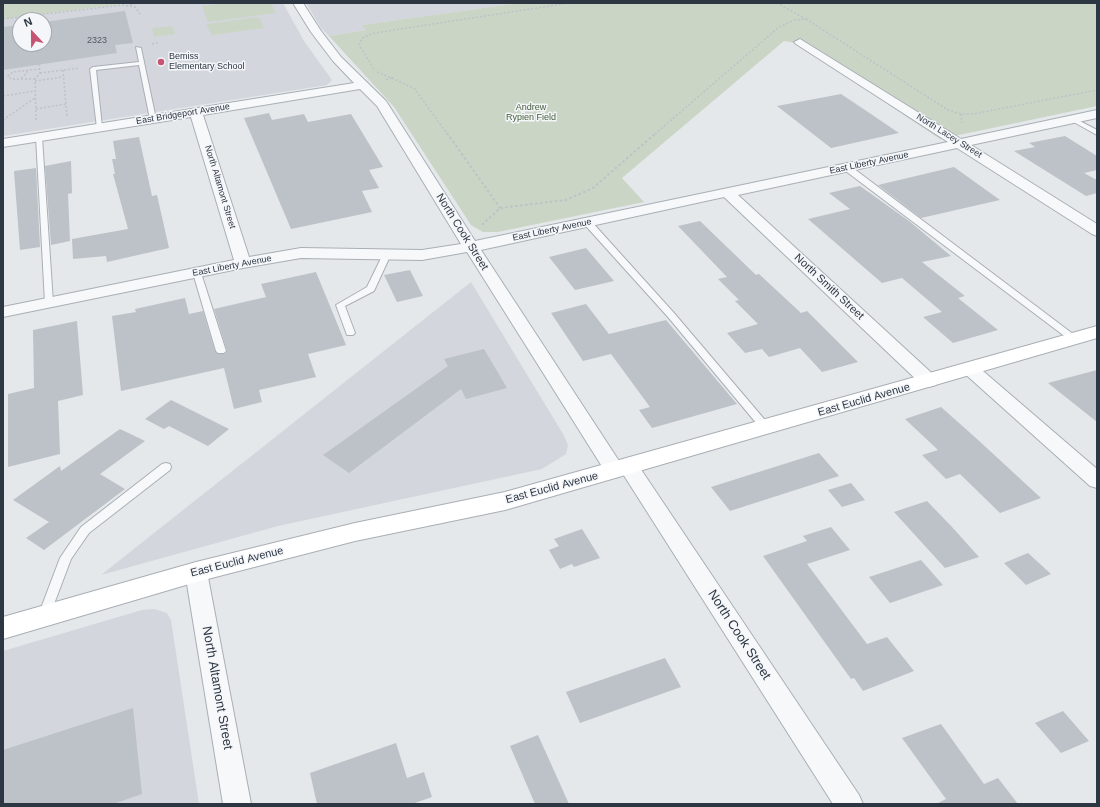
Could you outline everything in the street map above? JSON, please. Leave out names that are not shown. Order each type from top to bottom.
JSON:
[{"type":"main road","name":"East Euclid Avenue","points":[[3,628],[196,572],[355,532],[506,501],[766,428],[1097,332]]},
{"type":"street","name":"North Cook Street","points":[[298,3],[316,32],[337,59],[382,104],[471,247],[849,804]]},
{"type":"street","name":"North Lacey Street","points":[[800,42],[1097,231]]},
{"type":"street","name":"East Bridgeport Avenue","points":[[3,143],[37,132],[99,127],[364,85]]},
{"type":"street","name":"North Altamont Street","points":[[196,112],[243,263]]},
{"type":"street","name":"East Liberty Avenue","points":[[3,312],[243,263],[301,253],[422,255],[471,247],[1097,114]]},
{"type":"street","name":"North Smith Street","points":[[728,193],[929,381]]},
{"type":"street","points":[[970,369],[1097,481]]},
{"type":"street","name":"North Altamont Street","points":[[196,572],[233,803]]},
{"type":"lane","points":[[138,48],[153,119]]},
{"type":"lane","points":[[99,127],[93,70],[142,63]]},
{"type":"lane","points":[[1072,119],[1097,133]]},
{"type":"lane","points":[[37,132],[49,303]]},
{"type":"lane","points":[[846,167],[1074,339]]},
{"type":"lane","points":[[588,223],[671,315],[766,428]]},
{"type":"lane","points":[[350,333],[340,305],[371,289],[387,254]]},
{"type":"lane","points":[[197,273],[220,351]]},
{"type":"lane","points":[[44,616],[66,558],[85,530],[166,467]]},
{"type":"path","points":[[3,19],[137,3]]},
{"type":"path","points":[[500,208],[415,89],[376,72],[359,44],[362,38],[374,33],[569,3]]},
{"type":"path","points":[[777,3],[806,19],[948,110],[961,114],[973,114],[1097,90]]},
{"type":"path","points":[[130,5],[138,10],[140,14]]},
{"type":"path","points":[[471,247],[480,227],[500,208],[566,200],[593,188],[779,27],[794,20],[806,19]]},
{"type":"path","points":[[37,132],[35,80],[40,73],[39,61]]},
{"type":"path","points":[[40,69],[13,72],[8,76],[11,78],[35,80],[63,77]]},
{"type":"path","points":[[21,79],[28,73],[27,70]]},
{"type":"path","points":[[63,70],[67,122]]},
{"type":"path","points":[[48,72],[49,79]]},
{"type":"path","points":[[364,85],[392,78]]},
{"type":"path","points":[[3,96],[35,91]]},
{"type":"path","points":[[3,120],[36,97]]},
{"type":"path","points":[[36,109],[66,104]]},
{"type":"shaded area","name":"Bemiss Elementary School","points":[[130,3],[283,3],[304,41],[332,80],[327,85],[3,136],[3,19],[12,18],[12,52],[52,52],[52,13]]},
{"type":"shaded area","points":[[306,3],[519,3],[363,25],[366,30],[329,36],[321,28]]},
{"type":"shaded area","points":[[471,282],[563,434],[568,445],[566,454],[542,469],[278,526],[101,575]]},
{"type":"shaded area","points":[[154,609],[167,613],[171,620],[199,804],[3,804],[3,651],[142,610]]},
{"type":"green space","points":[[3,3],[130,3],[52,13],[12,12],[12,18],[3,19]]},
{"type":"green space","points":[[224,3],[271,3],[276,13],[208,22],[202,6]]},
{"type":"green space","name":"Andrew Rypien Field","points":[[519,3],[1097,3],[1097,106],[940,139],[796,43],[784,41],[622,178],[644,202],[498,232],[483,232],[471,225],[394,107],[329,36],[366,30],[362,25]]},
{"type":"green space","points":[[259,17],[264,28],[212,35],[206,24]]},
{"type":"green space","points":[[172,26],[175,34],[154,37],[152,28]]},
{"type":"building","points":[[125,11],[133,43],[115,45],[117,53],[3,70],[3,27],[12,26],[12,52],[52,52],[52,21]]},
{"type":"building","points":[[841,94],[899,133],[831,148],[777,106]]},
{"type":"building","points":[[269,113],[272,120],[304,114],[308,122],[351,114],[383,167],[369,170],[379,188],[362,191],[372,212],[291,229],[244,118]]},
{"type":"building","points":[[1065,136],[1097,156],[1097,170],[1084,173],[1097,180],[1097,193],[1086,196],[1014,151],[1035,147],[1029,143]]},
{"type":"building","points":[[139,137],[152,196],[157,195],[169,248],[107,262],[106,256],[73,259],[72,239],[128,229],[113,174],[115,174],[112,159],[116,159],[113,141]]},
{"type":"building","points":[[71,161],[72,193],[68,194],[70,241],[51,245],[45,166]]},
{"type":"building","points":[[954,167],[1000,200],[921,218],[878,185]]},
{"type":"building","points":[[36,168],[40,247],[20,250],[14,171]]},
{"type":"building","points":[[860,186],[909,221],[951,256],[922,262],[965,296],[958,298],[998,330],[953,343],[923,317],[942,312],[902,278],[882,283],[808,219],[850,209],[829,193]]},
{"type":"building","points":[[700,221],[756,275],[759,274],[801,313],[807,311],[858,362],[822,372],[800,348],[769,357],[762,349],[745,353],[727,333],[758,324],[735,301],[739,300],[718,279],[727,277],[678,226]]},
{"type":"building","points":[[586,248],[614,281],[575,290],[549,257]]},
{"type":"building","points":[[410,270],[423,296],[397,302],[384,275]]},
{"type":"building","points":[[316,272],[346,345],[308,354],[316,377],[259,390],[262,402],[234,409],[224,368],[121,391],[112,316],[136,312],[135,309],[185,298],[189,314],[203,311],[215,351],[218,354],[224,354],[227,351],[214,309],[266,297],[261,284]]},
{"type":"building","points":[[586,304],[609,334],[666,320],[737,404],[652,428],[639,410],[650,407],[611,354],[583,361],[551,313]]},
{"type":"building","points":[[77,321],[83,395],[58,401],[60,454],[8,467],[8,394],[34,388],[33,330]]},
{"type":"building","points":[[484,349],[507,388],[466,399],[461,389],[349,473],[323,455],[448,366],[444,359]]},
{"type":"building","points":[[1097,370],[1097,422],[1048,383]]},
{"type":"building","points":[[171,400],[229,429],[208,446],[169,426],[164,429],[145,419]]},
{"type":"building","points":[[941,407],[1041,498],[1000,513],[960,474],[946,479],[922,455],[938,450],[905,419]]},
{"type":"building","points":[[120,429],[145,441],[100,474],[125,489],[44,550],[26,538],[49,522],[13,500],[60,466],[61,471]]},
{"type":"building","points":[[819,453],[839,476],[730,511],[711,487]]},
{"type":"building","points":[[851,483],[865,500],[842,507],[828,490]]},
{"type":"building","points":[[927,501],[979,557],[945,568],[894,512]]},
{"type":"building","points":[[831,527],[850,550],[807,564],[867,644],[887,637],[914,671],[863,691],[854,678],[851,679],[763,556],[807,541],[803,536]]},
{"type":"building","points":[[582,529],[600,558],[574,567],[572,564],[560,569],[549,550],[559,546],[554,539]]},
{"type":"building","points":[[1028,553],[1051,574],[1026,585],[1004,563]]},
{"type":"building","points":[[921,560],[943,585],[890,603],[869,577]]},
{"type":"building","points":[[665,658],[681,687],[580,723],[566,692]]},
{"type":"building","points":[[133,708],[142,794],[113,804],[3,804],[3,750]]},
{"type":"building","points":[[1063,711],[1089,741],[1061,753],[1035,723]]},
{"type":"building","points":[[941,724],[984,784],[998,778],[1018,804],[936,804],[946,799],[902,738]]},
{"type":"building","points":[[538,735],[569,804],[535,804],[510,746]]},
{"type":"building","points":[[396,743],[407,778],[424,772],[432,797],[412,804],[317,804],[310,773]]},
{"type":"place","name":"Bemiss Elementary School","points":[[161,62]]}]
